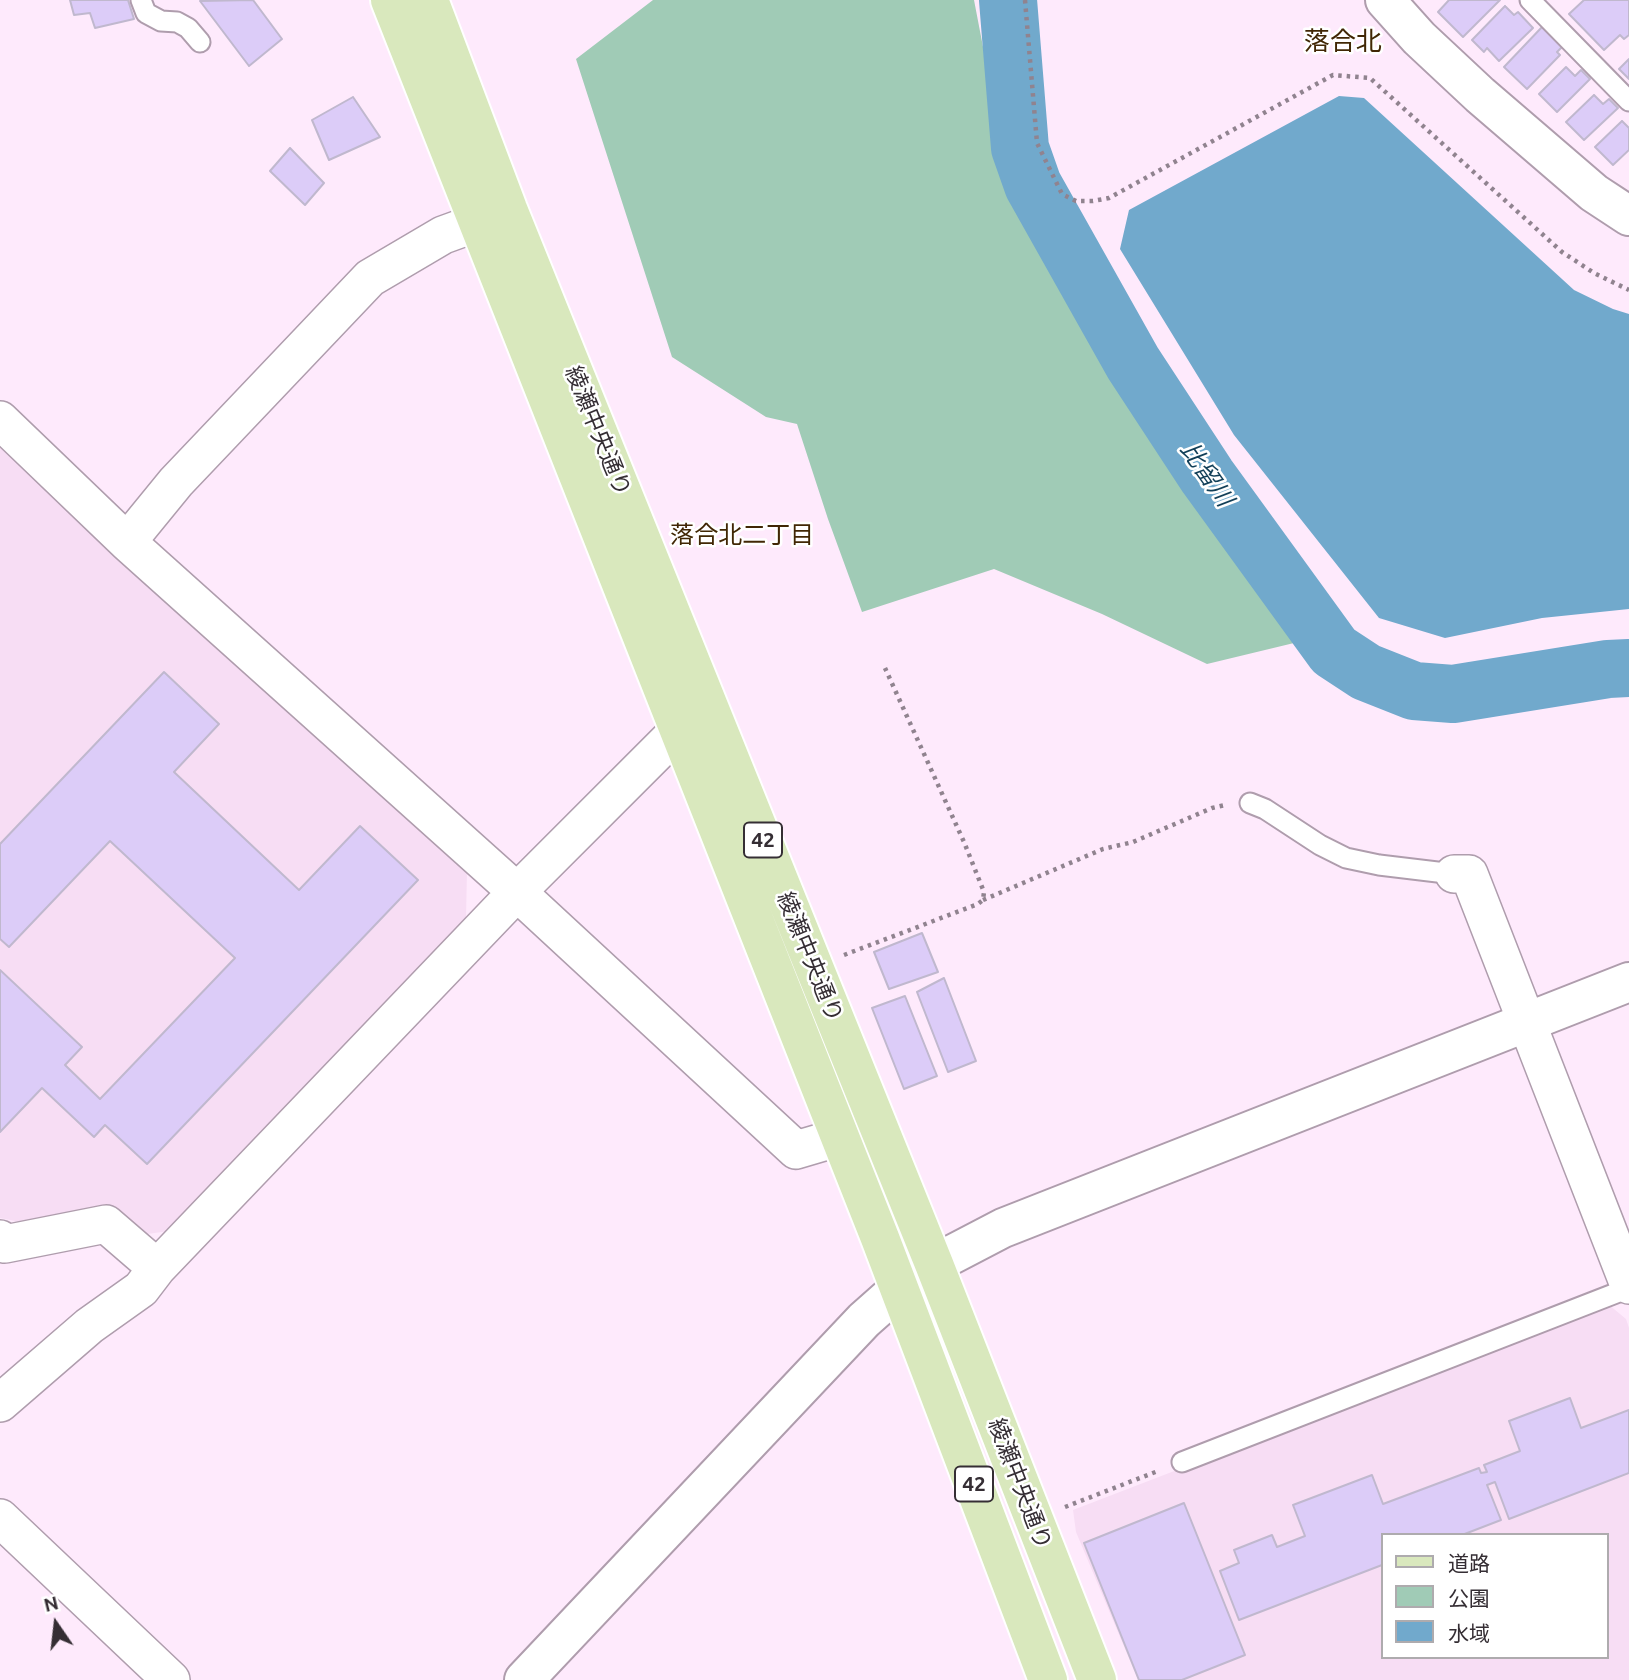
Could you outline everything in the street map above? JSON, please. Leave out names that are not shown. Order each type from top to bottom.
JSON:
[{"type":"main road","name":"綾瀬中央通り","points":[[390,0],[476,223],[840,1137],[1048,1680]]},
{"type":"main road","name":"綾瀬中央通り","points":[[429,0],[508,209],[934,1264],[1097,1680]]},
{"type":"street","points":[[1385,0],[1419,38],[1480,95],[1594,193],[1629,215]]},
{"type":"street","points":[[127,542],[176,482],[370,278],[443,235],[476,223]]},
{"type":"street","points":[[0,420],[127,542],[517,892],[796,1150],[840,1137]]},
{"type":"street","points":[[0,1403],[89,1326],[141,1289],[157,1268],[517,892],[678,731]]},
{"type":"street","points":[[1454,874],[1469,874],[1629,1287]]},
{"type":"street","points":[[524,1680],[846,1338],[899,1289],[934,1264],[1003,1228],[1629,982]]},
{"type":"street","points":[[0,1239],[5,1244],[106,1224],[157,1268]]},
{"type":"street","points":[[0,1518],[171,1680]]},
{"type":"lane","points":[[141,0],[146,13],[161,21],[177,22],[188,28],[200,42]]},
{"type":"lane","points":[[1530,0],[1629,101]]},
{"type":"lane","points":[[1250,803],[1265,809],[1320,845],[1346,858],[1454,874]]},
{"type":"lane","points":[[1182,1462],[1629,1287]]},
{"type":"path","points":[[1025,0],[1037,143],[1062,194],[1076,201],[1109,198],[1333,75],[1370,78],[1562,252],[1594,274],[1629,290]]},
{"type":"path","points":[[886,668],[964,842],[984,892],[983,900]]},
{"type":"path","points":[[849,953],[1103,849],[1133,842],[1212,808],[1240,802],[1250,803]]},
{"type":"path","points":[[1058,1510],[1182,1462]]},
{"type":"shaded area","points":[[0,441],[467,871],[466,918],[169,1231],[133,1236],[36,1225],[0,1218]]},
{"type":"shaded area","points":[[1608,1304],[1626,1319],[1629,1328],[1629,1680],[1138,1680],[1076,1532],[1073,1510]]},
{"type":"green space","points":[[653,0],[974,0],[1012,198],[1294,643],[1207,664],[1102,614],[994,569],[862,612],[797,424],[766,417],[672,357],[576,59]]},
{"type":"water","points":[[1339,96],[1364,98],[1574,290],[1629,314],[1629,609],[1542,618],[1445,638],[1379,618],[1234,435],[1120,249],[1129,210]]},
{"type":"building","points":[[70,0],[128,0],[134,19],[95,28],[90,13],[74,15]]},
{"type":"building","points":[[253,0],[282,39],[249,66],[200,1]]},
{"type":"building","points":[[1449,0],[1500,0],[1463,37],[1438,12]]},
{"type":"building","points":[[1584,0],[1629,0],[1629,35],[1624,39],[1620,35],[1604,50],[1569,14]]},
{"type":"building","points":[[1505,6],[1514,15],[1518,12],[1533,28],[1499,61],[1487,48],[1484,52],[1472,40]]},
{"type":"building","points":[[1542,27],[1562,47],[1557,52],[1560,55],[1527,89],[1504,67]]},
{"type":"building","points":[[1629,59],[1629,79],[1619,69]]},
{"type":"building","points":[[1566,67],[1575,76],[1581,70],[1590,79],[1557,112],[1539,94]]},
{"type":"building","points":[[1594,95],[1603,104],[1609,99],[1618,108],[1584,140],[1566,122]]},
{"type":"building","points":[[353,97],[380,137],[329,160],[312,120]]},
{"type":"building","points":[[1622,121],[1629,128],[1629,150],[1613,165],[1595,147]]},
{"type":"building","points":[[290,148],[324,183],[305,205],[270,171]]},
{"type":"building","points":[[164,672],[219,724],[174,772],[299,890],[360,826],[418,880],[147,1164],[105,1125],[94,1137],[42,1088],[0,1132],[0,970],[82,1047],[65,1065],[100,1099],[235,958],[110,841],[9,947],[0,939],[0,844]]},
{"type":"building","points":[[922,933],[938,972],[889,989],[874,952]]},
{"type":"building","points":[[944,978],[976,1061],[948,1072],[917,992]]},
{"type":"building","points":[[905,996],[937,1076],[904,1089],[872,1008]]},
{"type":"building","points":[[1570,1398],[1581,1428],[1629,1410],[1629,1473],[1509,1519],[1495,1482],[1487,1485],[1501,1520],[1467,1533],[1380,1533],[1380,1566],[1239,1620],[1220,1571],[1239,1563],[1234,1550],[1272,1535],[1277,1547],[1305,1536],[1293,1505],[1372,1475],[1383,1504],[1479,1468],[1481,1473],[1487,1472],[1484,1465],[1520,1451],[1509,1421]]},
{"type":"building","points":[[1184,1503],[1245,1655],[1182,1680],[1139,1680],[1084,1543]]},
{"type":"waterway","name":"比留川","points":[[1008,0],[1020,148],[1033,185],[1133,363],[1207,476],[1334,651],[1366,672],[1414,691],[1453,694],[1629,668]]},
{"type":"district","name":"落合北","points":[[1343,41]]},
{"type":"district","name":"落合北二丁目","points":[[742,535]]}]
